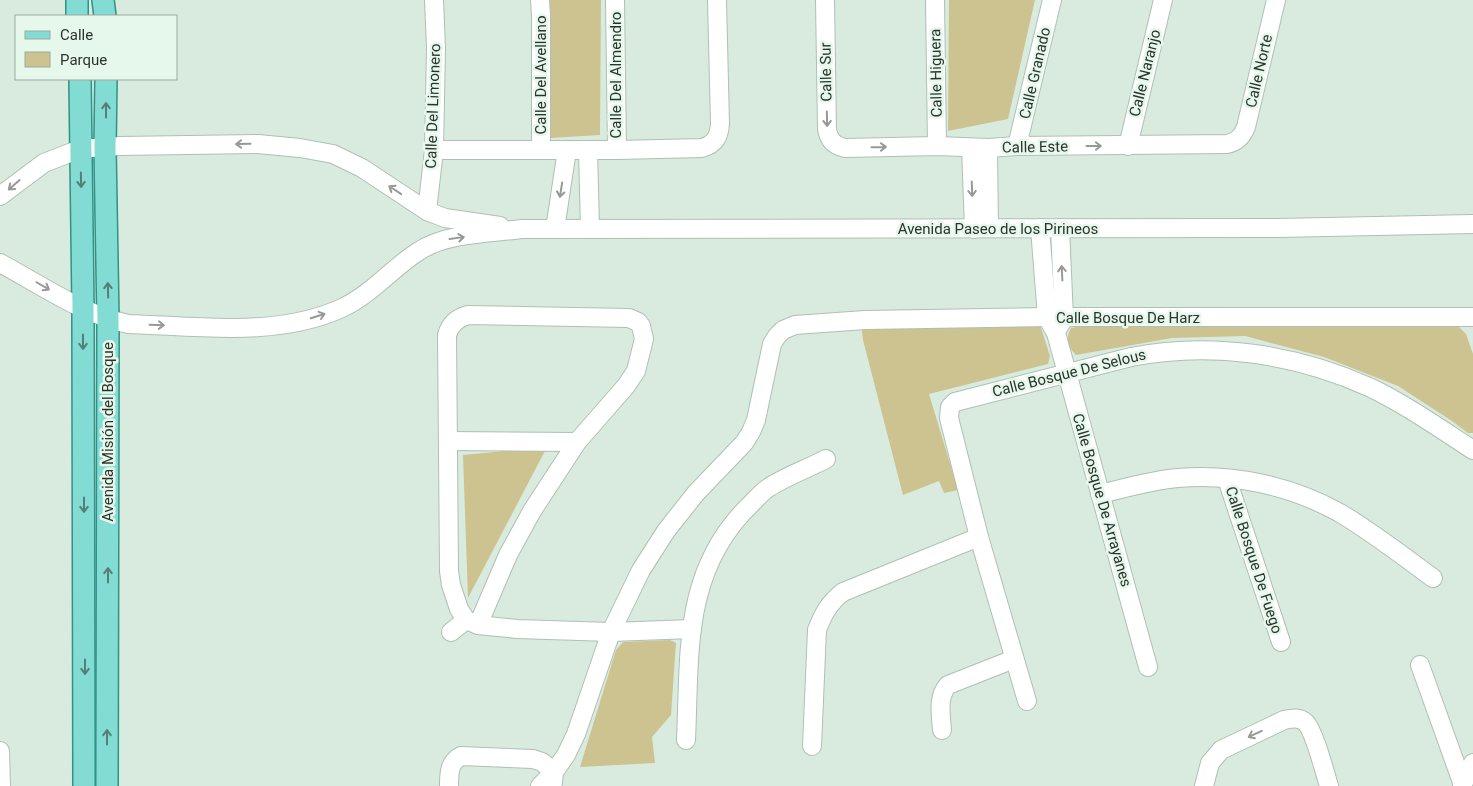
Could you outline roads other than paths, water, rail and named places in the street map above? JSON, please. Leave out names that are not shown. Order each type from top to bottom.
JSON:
[{"type":"main road","points":[[76,0],[77,15]]},
{"type":"main road","points":[[103,0],[105,15]]},
{"type":"main road","name":"Avenida Misión del Bosque","points":[[80,80],[83,308],[84,786]]},
{"type":"main road","name":"Avenida Misión del Bosque","points":[[106,80],[105,147],[108,320],[107,786]]},
{"type":"street","name":"Calle Del Limonero","points":[[427,211],[434,150],[436,48],[434,0]]},
{"type":"street","name":"Calle Del Avellano","points":[[540,0],[541,150]]},
{"type":"street","name":"Calle Del Almendro","points":[[616,0],[617,150]]},
{"type":"street","points":[[434,150],[702,148],[714,142],[719,135],[720,124],[717,0]]},
{"type":"street","name":"Calle Sur","points":[[824,0],[827,129],[832,142]]},
{"type":"street","name":"Calle Higuera","points":[[935,0],[937,146]]},
{"type":"street","name":"Calle Granado","points":[[1017,146],[1052,0]]},
{"type":"street","name":"Calle Naranjo","points":[[1128,146],[1163,0]]},
{"type":"street","name":"Calle Norte","points":[[1238,140],[1246,127],[1276,0]]},
{"type":"street","name":"Calle Este","points":[[832,142],[845,148],[937,146],[979,148],[1227,144],[1238,140]]},
{"type":"street","points":[[0,196],[44,163],[80,149],[258,144],[300,148],[332,154],[362,168],[427,211],[445,218],[522,229]]},
{"type":"street","points":[[979,148],[981,228]]},
{"type":"street","points":[[555,229],[567,150]]},
{"type":"street","points":[[588,150],[590,229]]},
{"type":"street","name":"Avenida Paseo de los Pirineos","points":[[522,229],[1279,228],[1473,224]]},
{"type":"street","name":"Calle Bosque De Arrayanes","points":[[1040,228],[1055,323],[1066,373],[1148,667]]},
{"type":"street","name":"Calle Bosque De Arrayanes","points":[[1055,323],[1060,228]]},
{"type":"street","points":[[0,263],[108,320],[128,324],[259,328],[292,324],[343,308],[370,292],[419,250],[447,239],[522,229]]},
{"type":"street","points":[[468,315],[629,318],[638,322],[644,338],[636,371],[626,386],[577,442],[532,511],[472,622],[455,599],[449,571],[447,335],[449,329],[458,318],[468,315]]},
{"type":"street","name":"Calle Bosque De Harz","points":[[611,632],[641,570],[666,531],[696,493],[744,443],[751,432],[756,420],[772,344],[783,330],[795,325],[864,320],[1055,323],[1473,317]]},
{"type":"street","name":"Calle Bosque De Selous","points":[[1027,701],[980,537],[949,418],[950,407],[959,400],[1147,354],[1186,350],[1220,350],[1269,356],[1301,363],[1370,388],[1473,450]]},
{"type":"street","points":[[448,441],[577,442]]},
{"type":"street","points":[[686,740],[692,629],[699,588],[706,567],[724,534],[742,512],[769,488],[826,459]]},
{"type":"street","points":[[1100,494],[1178,478],[1228,479],[1269,485],[1292,491],[1323,505],[1360,526],[1433,578]]},
{"type":"street","name":"Calle Bosque De Fuego","points":[[1228,479],[1281,642]]},
{"type":"street","points":[[812,746],[817,630],[824,613],[832,601],[843,592],[980,537]]},
{"type":"street","points":[[451,632],[472,622],[517,629],[611,632],[692,629]]},
{"type":"street","points":[[540,786],[554,779],[576,734],[611,632]]},
{"type":"street","points":[[942,730],[941,698],[942,692],[948,685],[1014,659]]},
{"type":"street","points":[[1420,665],[1463,786]]},
{"type":"street","points":[[1204,786],[1210,763],[1221,750],[1284,720],[1293,718],[1300,719],[1310,728],[1329,786]]},
{"type":"street","points":[[0,751],[0,786]]},
{"type":"street","points":[[449,786],[451,766],[461,756],[533,759],[542,762],[554,779]]},
{"type":"street","points":[[1463,786],[1473,763]]}]
